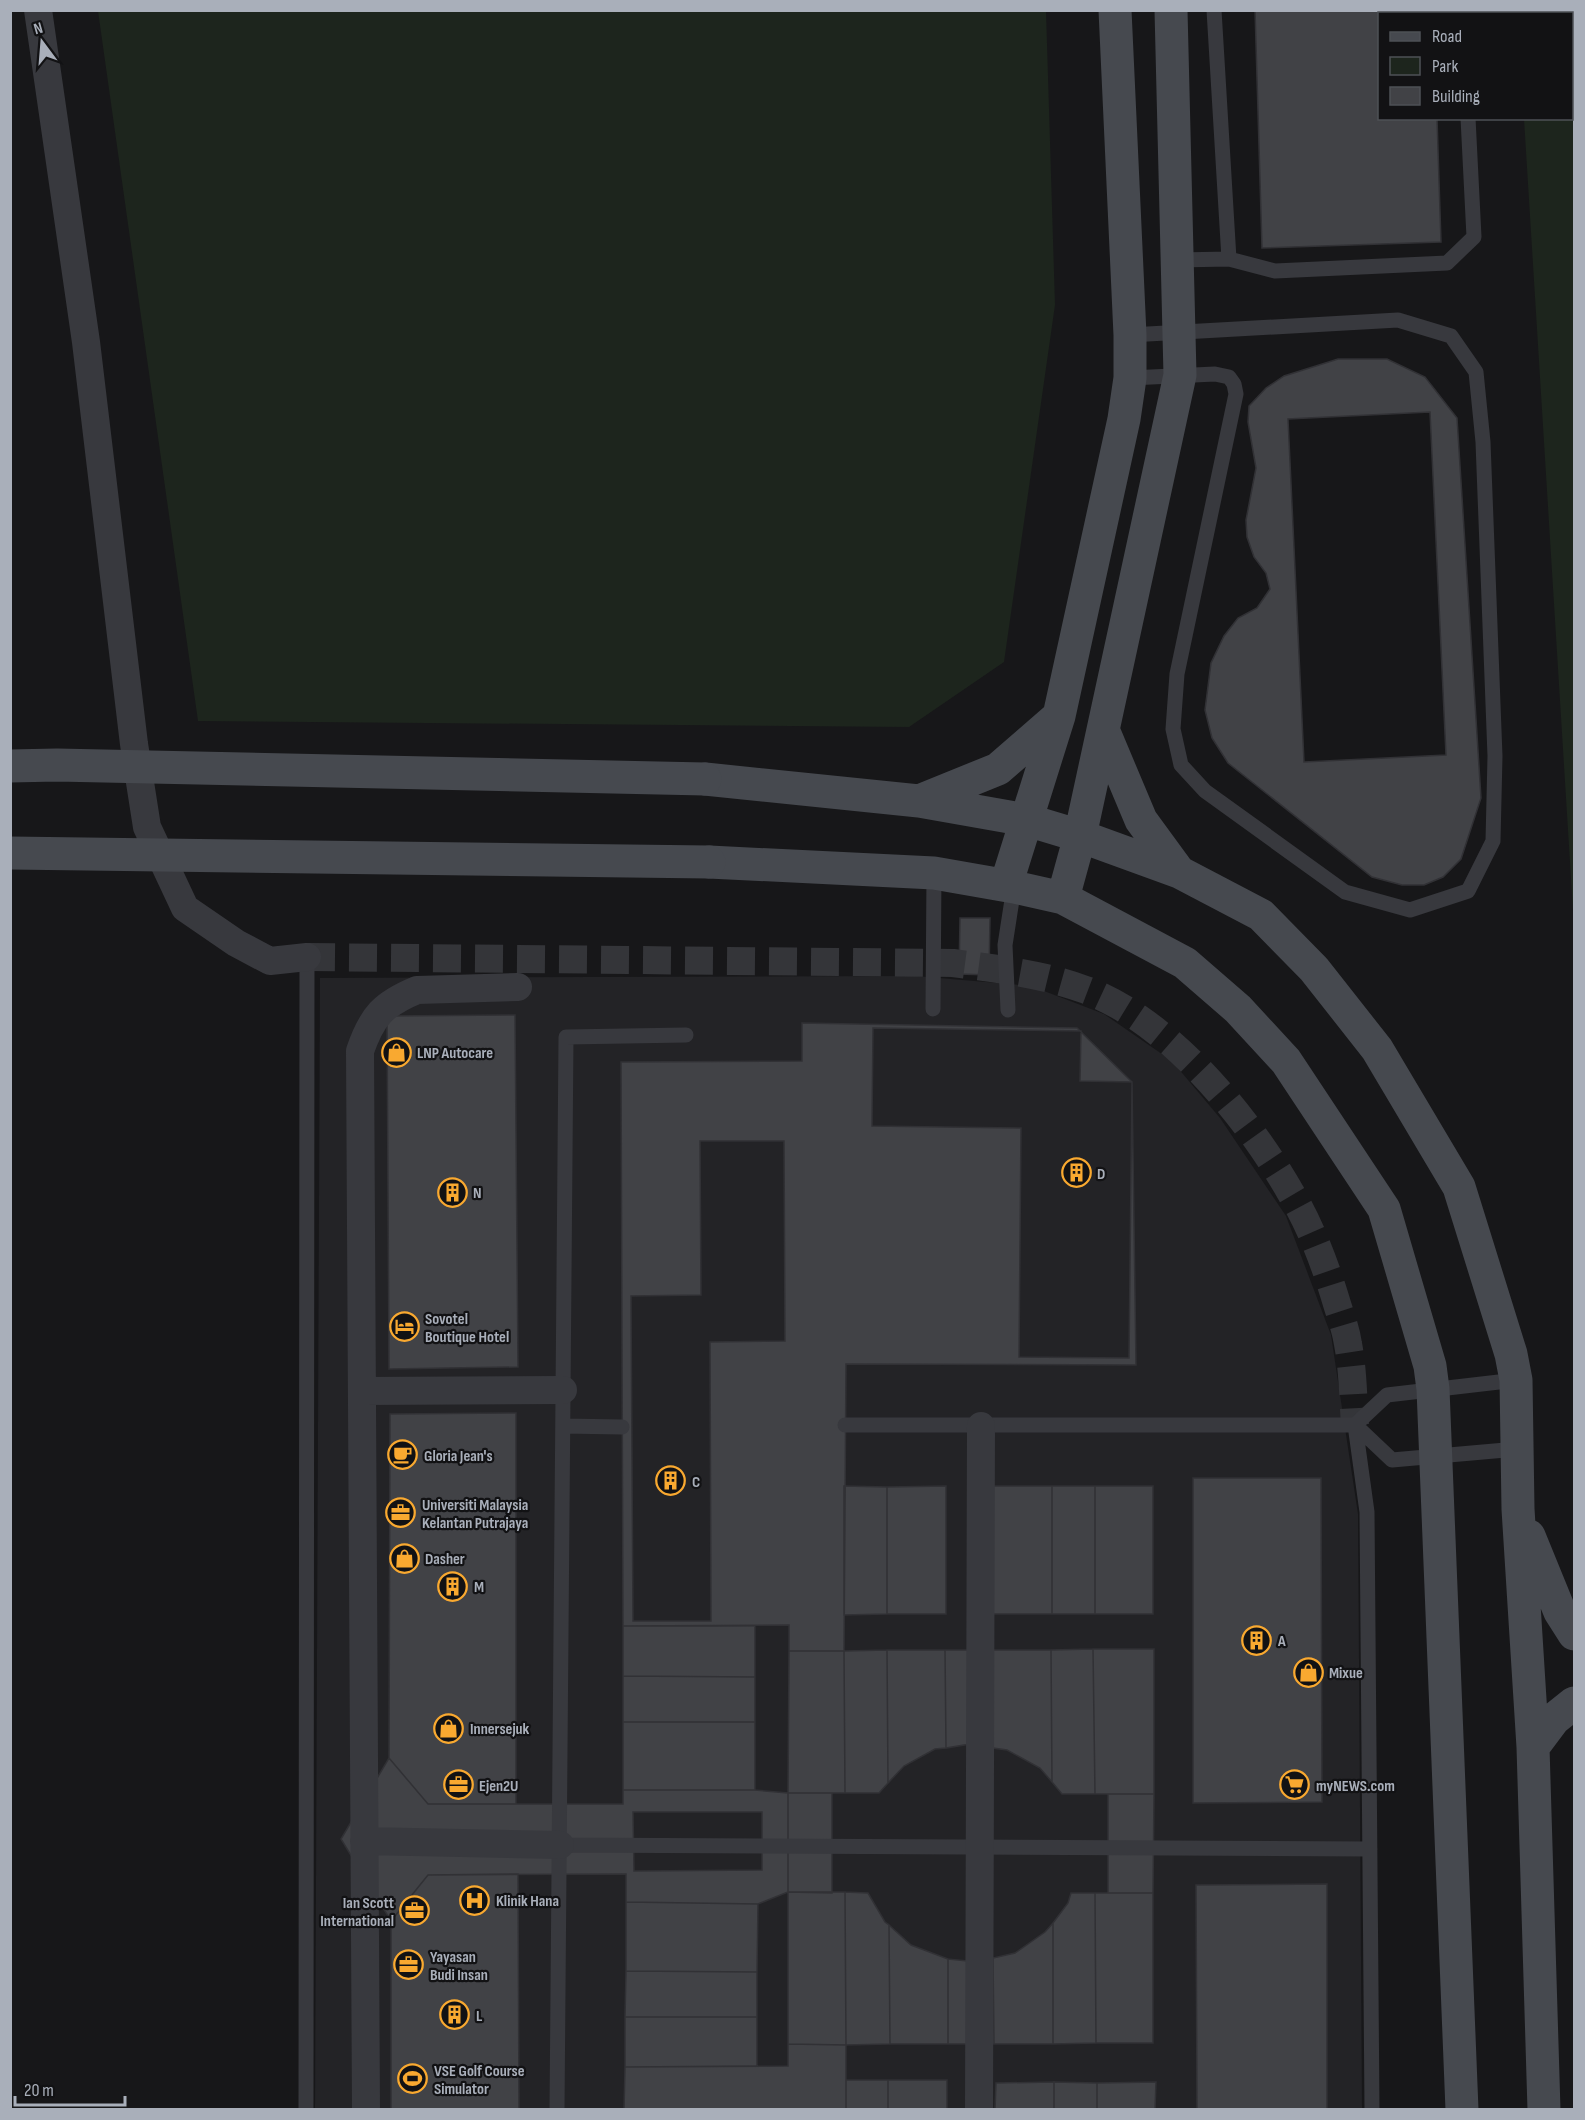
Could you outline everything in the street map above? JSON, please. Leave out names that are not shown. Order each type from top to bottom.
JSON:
[{"type":"street","points":[[38,10],[87,342],[134,744],[147,827],[185,908],[237,943],[270,961],[307,957]]},
{"type":"street","points":[[1010,886],[1027,820],[1059,716],[1124,419],[1130,378],[1115,10]]},
{"type":"street","points":[[1063,898],[1104,732],[1180,375],[1171,10]]},
{"type":"street","points":[[919,801],[998,769],[1059,716]]},
{"type":"street","points":[[1104,732],[1141,820],[1179,872]]},
{"type":"street","points":[[10,766],[69,765],[705,779],[919,801],[1027,820],[1080,836],[1179,872],[1261,915],[1314,969],[1377,1049],[1459,1187],[1511,1354],[1516,1380],[1518,1509],[1533,1747],[1544,2109]]},
{"type":"street","points":[[10,852],[709,861],[934,873],[1063,898],[1185,963],[1238,1009],[1286,1061],[1384,1209],[1430,1366],[1437,1456],[1462,2109]]},
{"type":"street","points":[[366,2109],[360,1051],[367,1029],[382,1010],[402,996],[417,990],[518,987]]},
{"type":"street","points":[[362,1391],[563,1390]]},
{"type":"street","points":[[979,2109],[981,1426]]},
{"type":"street","points":[[1518,1509],[1560,1612],[1575,1634]]},
{"type":"street","points":[[1533,1747],[1554,1719],[1575,1703]]},
{"type":"street","points":[[364,1841],[560,1845]]},
{"type":"lane","points":[[1214,10],[1229,259]]},
{"type":"lane","points":[[1177,260],[1229,259],[1275,271],[1447,263],[1474,237],[1468,120]]},
{"type":"lane","points":[[1130,335],[1398,320],[1451,336],[1476,372],[1483,442],[1496,756],[1493,841],[1468,891],[1410,910],[1345,892],[1205,791],[1181,765],[1173,729],[1177,674],[1236,394],[1234,384],[1229,377],[1215,374],[1130,378]]},
{"type":"lane","points":[[933,1009],[934,873]]},
{"type":"lane","points":[[1008,1010],[1005,945],[1010,886]]},
{"type":"lane","points":[[306,2109],[307,957]]},
{"type":"lane","points":[[557,2109],[566,1036],[686,1035]]},
{"type":"lane","points":[[845,1425],[1355,1425],[1388,1395],[1516,1380]]},
{"type":"lane","points":[[1355,1425],[1392,1460],[1517,1449]]},
{"type":"lane","points":[[1355,1425],[1367,1512],[1371,2109]]},
{"type":"lane","points":[[563,1426],[622,1427]]},
{"type":"lane","points":[[560,1845],[1370,1849]]},
{"type":"shaded area","points":[[916,976],[1031,986],[1104,1014],[1172,1061],[1220,1118],[1286,1216],[1331,1335],[1358,1514],[1362,2109],[315,2110],[320,978]]},
{"type":"green space","points":[[98,11],[1046,11],[1055,305],[1004,662],[909,727],[198,721]]},
{"type":"green space","points":[[1574,11],[1574,927],[1524,120],[1573,120],[1573,12],[1517,12]]},
{"type":"building","points":[[1255,10],[1434,10],[1434,12],[1378,12],[1378,120],[1437,120],[1441,242],[1262,248]]},
{"type":"building","points":[[1338,359],[1387,359],[1425,377],[1457,418],[1481,798],[1461,859],[1443,877],[1424,885],[1402,885],[1372,877],[1228,763],[1212,738],[1205,710],[1211,663],[1224,636],[1238,618],[1257,608],[1270,589],[1266,573],[1254,557],[1247,537],[1246,520],[1256,468],[1248,422],[1249,406],[1266,388],[1284,376]]},
{"type":"building","points":[[1430,412],[1446,755],[1304,762],[1288,419]]},
{"type":"building","points":[[960,918],[990,918],[989,975],[959,974]]},
{"type":"building","name":"N","points":[[515,1015],[518,1367],[389,1369],[387,1016]]},
{"type":"building","points":[[802,1023],[1077,1028],[1132,1082],[1136,1365],[846,1364],[844,1651],[789,1651],[789,1625],[623,1626],[621,1062],[802,1061]]},
{"type":"building","name":"D","points":[[873,1028],[1081,1031],[1080,1081],[1132,1082],[1129,1358],[1019,1357],[1021,1128],[872,1126]]},
{"type":"building","name":"C","points":[[700,1141],[784,1141],[785,1341],[710,1342],[711,1621],[633,1621],[631,1296],[701,1295]]},
{"type":"building","name":"M","points":[[516,1413],[516,1804],[428,1804],[389,1758],[390,1414]]},
{"type":"building","name":"A","points":[[1193,1478],[1321,1478],[1322,1802],[1193,1803]]},
{"type":"building","points":[[844,1486],[887,1487],[887,1614],[844,1615]]},
{"type":"building","points":[[946,1486],[946,1614],[887,1614],[887,1487]]},
{"type":"building","points":[[993,1486],[1052,1486],[1052,1614],[993,1614]]},
{"type":"building","points":[[1052,1486],[1095,1486],[1095,1614],[1052,1614]]},
{"type":"building","points":[[1095,1486],[1153,1486],[1153,1614],[1095,1614]]},
{"type":"building","points":[[623,1626],[755,1626],[755,1677],[623,1676]]},
{"type":"building","points":[[1093,1649],[1095,1794],[1062,1794],[1052,1782],[1051,1650]]},
{"type":"building","points":[[1093,1649],[1154,1649],[1154,1794],[1095,1794]]},
{"type":"building","points":[[887,1650],[888,1783],[879,1793],[845,1793],[844,1651]]},
{"type":"building","points":[[887,1650],[945,1650],[946,1748],[935,1749],[904,1766],[888,1783]]},
{"type":"building","points":[[945,1650],[992,1650],[970,1744],[946,1748]]},
{"type":"building","points":[[992,1650],[1051,1650],[1052,1782],[1040,1768],[1007,1750],[993,1748]]},
{"type":"building","points":[[789,1651],[844,1651],[845,1793],[788,1793]]},
{"type":"building","points":[[623,1676],[755,1677],[755,1722],[623,1722]]},
{"type":"building","points":[[623,1722],[755,1722],[755,1790],[623,1790]]},
{"type":"building","points":[[389,1758],[428,1804],[623,1804],[623,1790],[755,1790],[788,1793],[788,1892],[758,1904],[626,1902],[626,1874],[428,1875],[391,1921],[341,1839]],"holes":[[[633,1812],[762,1812],[762,1870],[634,1871]]]},
{"type":"building","points":[[788,1793],[832,1793],[832,1893],[788,1892]]},
{"type":"building","points":[[1108,1794],[1154,1794],[1153,1893],[1108,1893]]},
{"type":"building","name":"L","points":[[518,1874],[519,2110],[391,2110],[391,1921],[428,1875]]},
{"type":"building","points":[[1327,1884],[1327,2110],[1197,2110],[1196,1885]]},
{"type":"building","points":[[788,1892],[845,1892],[846,2045],[788,2044]]},
{"type":"building","points":[[845,1892],[868,1893],[889,1925],[890,2044],[846,2045]]},
{"type":"building","points":[[1071,1893],[1095,1893],[1096,2043],[1053,2044],[1053,1923],[1068,1903]]},
{"type":"building","points":[[1095,1893],[1153,1893],[1153,2043],[1096,2043]]},
{"type":"building","points":[[626,1902],[758,1904],[757,1972],[626,1971]]},
{"type":"building","points":[[1053,1923],[1053,2044],[994,2044],[993,1958],[1015,1953],[1045,1932]]},
{"type":"building","points":[[889,1925],[911,1945],[948,1959],[948,2044],[890,2044]]},
{"type":"building","points":[[993,1958],[994,2044],[948,2044],[948,1959],[978,1962]]},
{"type":"building","points":[[626,1971],[757,1972],[757,2017],[625,2017]]},
{"type":"building","points":[[625,2017],[757,2017],[757,2066],[625,2067]]},
{"type":"building","points":[[788,2044],[846,2045],[846,2110],[624,2110],[625,2067],[788,2066]]},
{"type":"building","points":[[846,2080],[888,2080],[888,2110],[846,2110]]},
{"type":"building","points":[[888,2080],[947,2080],[947,2110],[888,2110]]},
{"type":"building","points":[[1054,2082],[1054,2110],[995,2110],[996,2083]]},
{"type":"building","points":[[1054,2082],[1097,2083],[1097,2110],[1054,2110]]},
{"type":"building","points":[[1156,2082],[1155,2110],[1097,2110],[1097,2083]]},
{"type":"tunnel","points":[[307,957],[953,963],[1037,976],[1086,990],[1117,1005],[1148,1025],[1177,1049],[1230,1105],[1254,1135],[1274,1166],[1312,1235],[1342,1319],[1351,1364],[1355,1425]]},
{"type":"place","name":"LNP Autocare","points":[[396,1052]]},
{"type":"place","name":"D","points":[[1076,1173]]},
{"type":"place","name":"N","points":[[452,1192]]},
{"type":"place","name":"Sovotel Boutique Hotel","points":[[404,1327]]},
{"type":"place","name":"Gloria Jean's","points":[[403,1455]]},
{"type":"place","name":"C","points":[[671,1481]]},
{"type":"place","name":"Universiti Malaysia Kelantan Putrajaya","points":[[401,1513]]},
{"type":"place","name":"Dasher","points":[[404,1558]]},
{"type":"place","name":"M","points":[[453,1586]]},
{"type":"place","name":"A","points":[[1257,1640]]},
{"type":"place","name":"Mixue","points":[[1308,1672]]},
{"type":"place","name":"Innersejuk","points":[[449,1728]]},
{"type":"place","name":"Ejen2U","points":[[458,1785]]},
{"type":"place","name":"myNEWS.com","points":[[1295,1785]]},
{"type":"place","name":"Klinik Hana","points":[[475,1900]]},
{"type":"place","name":"Ian Scott International","points":[[415,1911]]},
{"type":"place","name":"Yayasan Budi Insan","points":[[409,1965]]},
{"type":"place","name":"L","points":[[455,2015]]},
{"type":"place","name":"VSE Golf Course Simulator","points":[[413,2079]]}]
